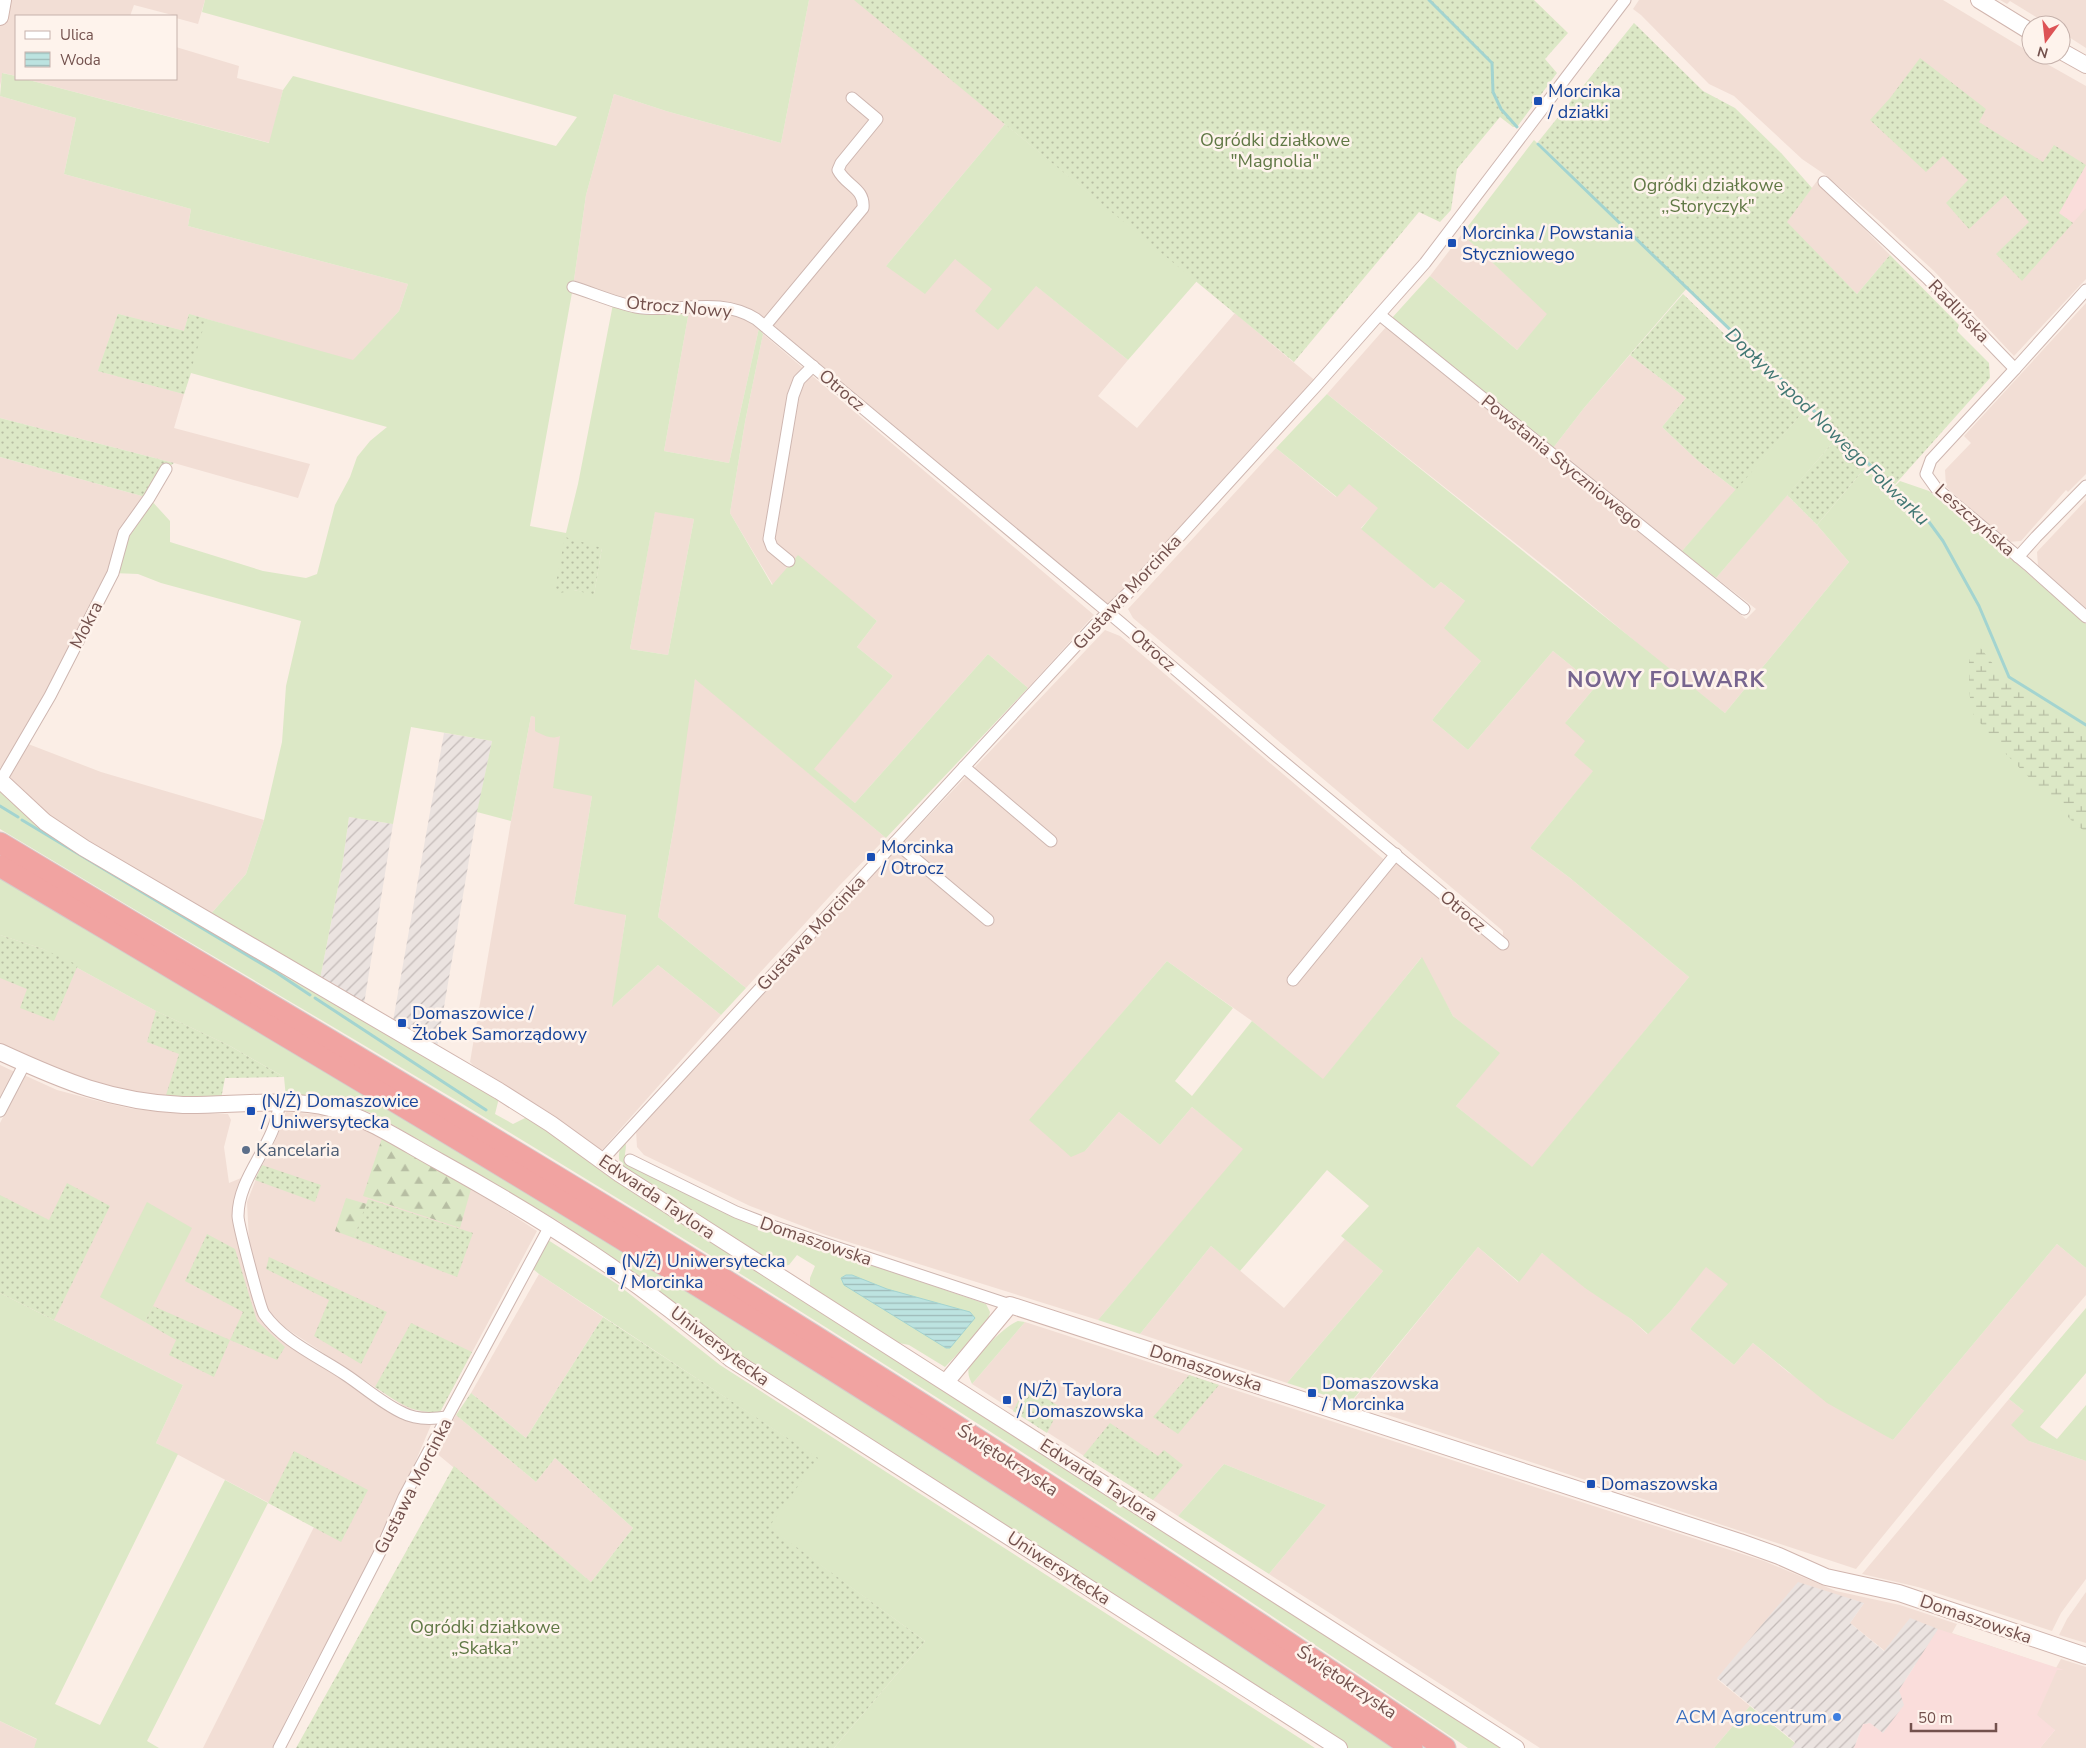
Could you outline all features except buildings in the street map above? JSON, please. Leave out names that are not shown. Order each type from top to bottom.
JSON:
[{"type":"highway","points":[[0,843],[560,1190]]},
{"type":"highway","points":[[0,866],[560,1190]]},
{"type":"highway","name":"Świętokrzyska","points":[[560,1190],[728,1304],[1006,1480],[1412,1748]]},
{"type":"highway","name":"Świętokrzyska","points":[[560,1190],[740,1290],[1002,1456],[1243,1613],[1445,1748]]},
{"type":"street","points":[[0,16],[3,0]]},
{"type":"street","name":"Gustawa Morcinka","points":[[602,1160],[964,767],[1149,570],[1380,315],[1431,255],[1625,0]]},
{"type":"street","points":[[1979,0],[2021,26]]},
{"type":"street","points":[[2071,57],[2086,66]]},
{"type":"street","points":[[760,323],[863,208],[864,199],[858,191],[842,178],[838,170],[841,163],[877,119],[852,98]]},
{"type":"street","name":"Radlińska","points":[[1824,182],[1927,278],[2015,369]]},
{"type":"street","name":"Otrocz Nowy","points":[[573,287],[634,307],[684,308],[702,305],[728,307],[760,323]]},
{"type":"street","points":[[2015,369],[2086,290]]},
{"type":"street","name":"Powstania Styczniowego","points":[[1380,315],[1744,609]]},
{"type":"street","name":"Otrocz","points":[[760,323],[1503,944]]},
{"type":"street","points":[[789,561],[772,547],[769,539],[793,396],[799,380],[813,366]]},
{"type":"street","name":"Leszczyńska","points":[[2015,369],[1931,460],[1926,474],[1936,488],[2086,617]]},
{"type":"street","name":"Mokra","points":[[0,780],[50,696],[113,573],[124,533],[149,498],[166,469]]},
{"type":"street","points":[[2018,557],[2086,486]]},
{"type":"street","points":[[964,767],[1051,841]]},
{"type":"street","name":"Edwarda Taylora","points":[[0,780],[45,822],[84,848],[499,1091],[704,1228],[1516,1748]]},
{"type":"street","points":[[895,842],[988,920]]},
{"type":"street","points":[[1293,980],[1396,854]]},
{"type":"street","name":"Uniwersytecka","points":[[0,1052],[77,1086],[130,1100],[184,1105],[279,1103],[329,1107],[362,1120],[482,1186],[603,1260],[656,1297],[731,1359],[1339,1748]]},
{"type":"street","points":[[0,1112],[25,1064]]},
{"type":"street","points":[[279,1103],[278,1116],[273,1133],[239,1198],[238,1218],[262,1312],[288,1339],[328,1363],[404,1414],[432,1420],[447,1417]]},
{"type":"street","name":"Domaszowska","points":[[630,1160],[736,1212],[775,1227],[1748,1545],[1836,1580],[1899,1593],[2086,1656]]},
{"type":"street","name":"Gustawa Morcinka","points":[[279,1748],[381,1550],[404,1497],[550,1226]]},
{"type":"street","points":[[946,1382],[1010,1305]]},
{"type":"shaded area","points":[[0,0],[205,0],[198,24],[178,19],[178,15],[134,5],[130,15],[15,15],[15,76],[3,73],[0,86]]},
{"type":"shaded area","points":[[809,0],[856,0],[1005,124],[886,266],[955,259],[1035,285],[1128,360],[1098,396],[1137,428],[1235,313],[1318,383],[1108,612],[771,331],[728,307],[659,309],[573,287],[586,195],[614,94],[666,111],[781,143]]},
{"type":"shaded area","points":[[1639,0],[1943,0],[2021,47],[2021,65],[2049,65],[2086,86],[2086,279],[2014,356],[1934,271],[1877,219],[1824,174],[1802,159],[1734,96],[1709,84],[1633,9]]},
{"type":"shaded area","points":[[2000,0],[2086,0],[2086,48],[2071,38],[2071,15],[2033,15],[2010,1],[2007,4]]},
{"type":"shaded area","points":[[178,48],[239,66],[237,78],[283,90],[270,143],[29,80],[178,80]]},
{"type":"shaded area","points":[[0,96],[76,118],[64,174],[191,209],[188,226],[408,284],[399,311],[353,361],[189,314],[184,331],[118,314],[98,371],[184,394],[174,428],[310,464],[298,498],[174,463],[0,418]]},
{"type":"shaded area","points":[[2086,165],[2086,208],[2073,223],[2059,213]]},
{"type":"shaded area","points":[[1817,181],[1890,255],[1857,294],[1786,222]]},
{"type":"shaded area","points":[[1462,234],[1548,314],[1517,350],[1430,276]]},
{"type":"shaded area","points":[[2086,303],[2086,474],[2068,492],[2066,490],[2021,541],[2008,542],[1946,487],[1945,470],[1971,443],[1964,436]]},
{"type":"shaded area","points":[[689,311],[729,312],[759,328],[729,463],[664,451]]},
{"type":"shaded area","points":[[1386,327],[1746,619],[1756,609],[1716,578],[1787,495],[1817,525],[1849,562],[1725,713],[1674,673],[1530,848],[1570,878],[1689,977],[1532,1168],[1456,1106],[1499,1053],[1453,1016],[1421,958],[1323,1080],[1252,1021],[1167,961],[1110,1027],[1085,1151],[1119,1112],[1160,1145],[1192,1107],[1244,1149],[1098,1320],[826,1235],[750,1206],[644,1155],[637,1147],[636,1130],[771,982],[1105,630],[1120,636],[1388,863],[1392,859],[1503,944],[1503,931],[1133,618],[1128,609],[1276,448],[1336,497],[1349,483],[1379,508],[1361,528],[1434,589],[1441,582],[1465,601],[1481,661],[1432,720],[1468,750],[1553,651],[1596,686],[1565,723],[1654,657],[1553,573],[1327,394]]},
{"type":"shaded area","points":[[763,334],[1094,615],[1028,688],[988,654],[855,803],[813,769],[893,676],[857,647],[877,621],[837,589],[773,585],[730,513],[745,422]]},
{"type":"shaded area","points":[[1630,355],[1686,398],[1662,427],[1697,460],[1736,490],[1682,551],[1553,448],[1584,408]]},
{"type":"shaded area","points":[[0,457],[149,498],[23,742],[101,772],[264,820],[246,874],[209,916],[84,841],[51,817],[0,767]]},
{"type":"shaded area","points":[[2086,500],[2086,609],[2038,566],[2037,552]]},
{"type":"shaded area","points":[[655,511],[694,519],[668,655],[630,649]]},
{"type":"shaded area","points":[[695,678],[886,838],[840,885],[746,988],[658,917],[675,820],[681,761]]},
{"type":"shaded area","points":[[531,716],[562,721],[592,796],[574,904],[626,914],[613,1006],[658,965],[721,1015],[601,1151],[556,1117],[470,1062]]},
{"type":"shaded area","points":[[444,733],[492,741],[476,819],[437,1048],[393,1021]]},
{"type":"shaded area","points":[[349,817],[393,824],[364,1004],[320,979],[342,867]]},
{"type":"shaded area","points":[[0,935],[43,949],[156,1011],[230,1046],[194,1099],[114,1092],[0,1046]]},
{"type":"shaded area","points":[[0,1065],[15,1072],[0,1102]]},
{"type":"shaded area","points":[[24,1075],[57,1090],[133,1109],[228,1114],[231,1120],[224,1147],[229,1183],[246,1176],[235,1197],[259,1315],[403,1420],[431,1425],[394,1512],[272,1748],[203,1748],[314,1527],[156,1443],[183,1385],[0,1293],[0,1123]]},
{"type":"shaded area","points":[[286,1112],[327,1115],[362,1127],[499,1206],[537,1231],[440,1412],[408,1409],[281,1325],[266,1309],[249,1241],[247,1202],[258,1174],[276,1139]]},
{"type":"shaded area","points":[[1345,1239],[1383,1271],[1287,1383],[1140,1334],[1211,1246],[1284,1308]]},
{"type":"shaded area","points":[[2057,1244],[2086,1268],[2086,1295],[1940,1466],[1856,1569],[1351,1403],[1478,1247],[1518,1282],[1542,1253],[1631,1319],[1647,1334],[1670,1312],[1706,1266],[1729,1284],[1690,1329],[1734,1365],[1753,1343],[1788,1372],[1893,1440]]},
{"type":"shaded area","points":[[539,1274],[603,1317],[526,1438],[471,1393]]},
{"type":"shaded area","points":[[1025,1322],[1764,1561],[1836,1591],[1900,1605],[1957,1624],[1952,1633],[2056,1668],[2061,1659],[2086,1667],[2086,1748],[2040,1748],[2055,1730],[1885,1651],[1850,1623],[1864,1603],[1717,1679],[1750,1706],[1714,1748],[1540,1748],[1269,1574],[1326,1505],[1224,1464],[1178,1516],[972,1384]]},
{"type":"shaded area","points":[[2009,1399],[2024,1411],[2029,1441],[2086,1461],[2086,1579],[2061,1613],[2052,1631],[1918,1587],[1862,1574]]},
{"type":"shaded area","points":[[456,1415],[536,1482],[555,1458],[633,1528],[591,1582],[435,1452]]},
{"type":"shaded area","points":[[1798,1582],[1864,1603],[1850,1623],[1884,1651],[1910,1618],[1938,1629],[1899,1690],[1904,1705],[1883,1733],[1870,1723],[1863,1724],[1854,1748],[1791,1748],[1795,1742],[1717,1678]]},
{"type":"shaded area","points":[[2086,1592],[2086,1643],[2059,1635],[2067,1619]]},
{"type":"shaded area","points":[[1938,1629],[2064,1670],[2057,1670],[2037,1715],[2055,1730],[2040,1748],[1854,1748],[1863,1724],[1870,1723],[1899,1690]]},
{"type":"shaded area","points":[[0,1721],[38,1740],[34,1748],[0,1748]]},
{"type":"green space","points":[[205,0],[809,0],[781,143],[666,111],[614,94],[586,195],[573,287],[530,526],[566,533],[578,484],[613,304],[633,312],[650,315],[689,311],[664,451],[729,463],[759,328],[763,334],[745,422],[730,513],[772,585],[798,555],[877,621],[857,647],[893,676],[814,769],[855,803],[988,654],[1028,688],[886,838],[695,679],[675,820],[658,917],[746,988],[721,1015],[658,965],[612,1007],[626,915],[574,904],[592,796],[553,788],[560,736],[550,737],[535,731],[535,717],[531,716],[511,821],[477,812],[492,741],[411,727],[393,824],[349,817],[342,867],[320,979],[209,916],[246,874],[264,820],[282,742],[286,686],[301,621],[161,583],[138,574],[113,573],[124,533],[149,498],[170,521],[170,542],[263,571],[306,578],[317,574],[335,505],[350,477],[357,457],[370,441],[387,427],[191,373],[184,394],[98,371],[118,314],[184,331],[189,314],[353,360],[399,311],[408,284],[188,226],[191,209],[64,174],[76,118],[0,96],[2,73],[15,76],[15,80],[29,80],[269,143],[283,90],[293,76],[556,146],[577,117],[202,12]],"holes":[[[655,512],[694,519],[668,655],[630,649]],[[602,548],[594,594],[574,590]]]},
{"type":"green space","name":"Ogródki działkowe \"Magnolia\"","points":[[854,0],[1534,0],[1568,33],[1545,59],[1557,73],[1517,127],[1513,127],[1500,117],[1457,169],[1451,210],[1440,222],[1419,212],[1294,362]]},
{"type":"green space","name":"Ogródki działkowe ,,Storyczyk\"","points":[[1634,23],[1703,91],[1735,108],[1782,154],[1812,188],[1787,222],[1857,294],[1890,255],[1959,325],[1957,331],[1989,363],[1990,378],[1891,489],[1538,142]]},
{"type":"green space","points":[[1920,58],[1986,109],[1979,122],[2043,162],[2054,145],[2086,165],[2059,213],[2073,223],[2022,281],[1996,254],[2029,222],[2005,195],[1969,229],[1946,203],[1968,180],[1943,156],[1926,172],[1870,120],[1890,98]]},
{"type":"green space","points":[[1005,124],[1197,281],[1128,360],[1036,286],[998,330],[975,311],[992,289],[955,259],[925,294],[886,266]]},
{"type":"green space","points":[[1534,140],[1687,288],[1584,408],[1553,448],[1391,319],[1430,276],[1517,350],[1547,314],[1462,234]]},
{"type":"green space","points":[[1683,294],[1804,411],[1736,490],[1697,460],[1662,427],[1686,398],[1630,355]]},
{"type":"green space","points":[[118,314],[184,331],[189,314],[206,319],[184,394],[98,371]]},
{"type":"green space","points":[[1327,394],[1725,713],[1849,562],[1817,525],[1865,468],[1890,491],[1900,481],[1929,491],[2086,624],[2086,1268],[2057,1244],[1893,1440],[1827,1403],[1753,1343],[1734,1365],[1690,1329],[1728,1284],[1706,1267],[1670,1312],[1648,1334],[1631,1319],[1585,1288],[1542,1253],[1519,1282],[1478,1247],[1350,1403],[1287,1383],[1383,1271],[1341,1236],[1369,1206],[1327,1170],[1240,1271],[1211,1246],[1140,1334],[1098,1320],[1243,1149],[1192,1107],[1160,1145],[1119,1112],[1085,1151],[1071,1157],[1029,1120],[1167,961],[1233,1008],[1175,1081],[1192,1096],[1252,1021],[1323,1079],[1422,957],[1453,1016],[1500,1053],[1456,1106],[1532,1167],[1689,977],[1570,878],[1530,848],[1593,771],[1574,755],[1585,741],[1565,723],[1596,686],[1553,651],[1468,750],[1432,720],[1481,661],[1444,628],[1465,601],[1441,582],[1434,589],[1361,529],[1378,508],[1349,484],[1337,497],[1276,448]]},
{"type":"green space","points":[[1804,411],[1835,440],[1716,578],[1682,551]]},
{"type":"green space","points":[[0,418],[174,463],[166,469],[149,498],[0,457]]},
{"type":"green space","points":[[1835,440],[1865,468],[1817,525],[1787,495]]},
{"type":"green space","points":[[565,537],[602,548],[594,595],[574,590],[560,593],[555,588]]},
{"type":"green space","points":[[1980,647],[2009,685],[2051,711],[2086,738],[2086,832],[2075,824],[2002,750],[1973,714],[1969,692],[1969,660]]},
{"type":"green space","points":[[0,786],[498,1096],[495,1114],[513,1124],[527,1117],[1505,1748],[1468,1748],[1134,1525],[796,1308],[497,1125],[0,829]]},
{"type":"green space","points":[[0,877],[457,1148],[730,1315],[981,1475],[1394,1748],[1346,1748],[736,1354],[654,1287],[560,1222],[374,1114],[334,1100],[310,1097],[286,1098],[284,1077],[230,1046],[156,1011],[43,949],[0,935]]},
{"type":"green space","points":[[0,935],[43,949],[78,965],[54,1021],[20,1008],[27,989],[0,978]]},
{"type":"green space","points":[[156,1011],[230,1046],[284,1077],[225,1078],[221,1099],[165,1098],[179,1054],[147,1042]]},
{"type":"green space","points":[[382,1138],[471,1189],[460,1228],[363,1196]]},
{"type":"green space","points":[[625,1141],[627,1164],[749,1223],[986,1304],[990,1312],[988,1322],[945,1367],[909,1345],[894,1342],[810,1287],[810,1278],[815,1266],[797,1255],[789,1265],[778,1267],[622,1167],[619,1154]]},
{"type":"green space","points":[[262,1165],[321,1185],[315,1202],[255,1180]]},
{"type":"green space","points":[[67,1183],[110,1206],[54,1320],[0,1293],[0,1195],[49,1220]]},
{"type":"green space","points":[[346,1198],[367,1204],[354,1238],[335,1231]]},
{"type":"green space","points":[[368,1199],[473,1233],[457,1277],[354,1238]]},
{"type":"green space","points":[[147,1202],[192,1228],[145,1322],[100,1297]]},
{"type":"green space","points":[[207,1234],[235,1249],[257,1321],[285,1347],[277,1360],[230,1340],[243,1312],[185,1281]]},
{"type":"green space","points":[[548,1240],[617,1284],[720,1365],[1315,1748],[834,1748],[925,1641],[768,1527],[817,1458],[539,1274],[533,1269]]},
{"type":"green space","points":[[269,1257],[387,1312],[361,1364],[314,1336],[329,1300],[266,1269]]},
{"type":"green space","points":[[0,1293],[183,1385],[156,1443],[178,1454],[55,1704],[100,1725],[225,1480],[268,1503],[147,1741],[159,1748],[34,1748],[37,1739],[0,1721]]},
{"type":"green space","points":[[153,1306],[230,1340],[214,1377],[169,1355],[176,1340],[145,1322]]},
{"type":"green space","points":[[2086,1308],[2086,1373],[2040,1427],[2057,1439],[2086,1405],[2086,1461],[2029,1441],[2011,1425],[2024,1411],[2009,1399]]},
{"type":"green space","name":"Ogródki działkowe „Skałka”","points":[[603,1317],[818,1458],[769,1527],[925,1641],[834,1748],[296,1748],[454,1466],[591,1582],[633,1528],[555,1458],[536,1482],[456,1415],[471,1393],[526,1438]]},
{"type":"green space","points":[[1018,1321],[1025,1322],[972,1384],[968,1372],[972,1363],[999,1334]]},
{"type":"green space","points":[[411,1323],[472,1352],[440,1412],[413,1409],[375,1387]]},
{"type":"green space","points":[[1189,1375],[1219,1385],[1178,1434],[1153,1417]]},
{"type":"green space","points":[[1026,1386],[1060,1407],[1047,1433],[1013,1411]]},
{"type":"green space","points":[[1110,1423],[1158,1456],[1164,1450],[1183,1465],[1153,1500],[1083,1456]]},
{"type":"green space","points":[[294,1451],[368,1490],[341,1542],[268,1503]]},
{"type":"green space","points":[[1224,1464],[1326,1505],[1269,1574],[1178,1516]]},
{"type":"green space","points":[[1750,1706],[1795,1743],[1791,1748],[1714,1748]]},
{"type":"water","points":[[846,1275],[852,1275],[887,1289],[970,1312],[975,1318],[950,1348],[946,1348],[844,1285],[841,1278]]},
{"type":"waterway","name":"Dopływ spod Nowego Folwarku","points":[[1429,0],[1492,63],[1493,92],[1501,109],[1517,127]]},
{"type":"waterway","name":"Dopływ spod Nowego Folwarku","points":[[1538,144],[1929,522],[1943,541],[1979,606],[2009,677],[2086,725]]},
{"type":"waterway","points":[[0,806],[18,817]]},
{"type":"waterway","points":[[22,820],[277,973],[310,995]]},
{"type":"waterway","points":[[315,998],[486,1110]]},
{"type":"place","name":"Morcinka / działki","points":[[1538,101]]},
{"type":"place","name":"Morcinka / Powstania Styczniowego","points":[[1452,243]]},
{"type":"place","name":"Morcinka / Otrocz","points":[[871,857]]},
{"type":"place","name":"Domaszowice / Żłobek Samorządowy","points":[[402,1023]]},
{"type":"place","name":"(N/Ż) Domaszowice / Uniwersytecka","points":[[251,1111]]},
{"type":"place","name":"Kancelaria","points":[[246,1150]]},
{"type":"place","name":"(N/Ż) Uniwersytecka / Morcinka","points":[[611,1271]]},
{"type":"place","name":"Domaszowska / Morcinka","points":[[1312,1393]]},
{"type":"place","name":"(N/Ż) Taylora / Domaszowska","points":[[1007,1400]]},
{"type":"place","name":"Domaszowska","points":[[1591,1484]]},
{"type":"place","name":"ACM Agrocentrum","points":[[1837,1717]]},
{"type":"district","name":"NOWY FOLWARK","points":[[1666,679]]}]
